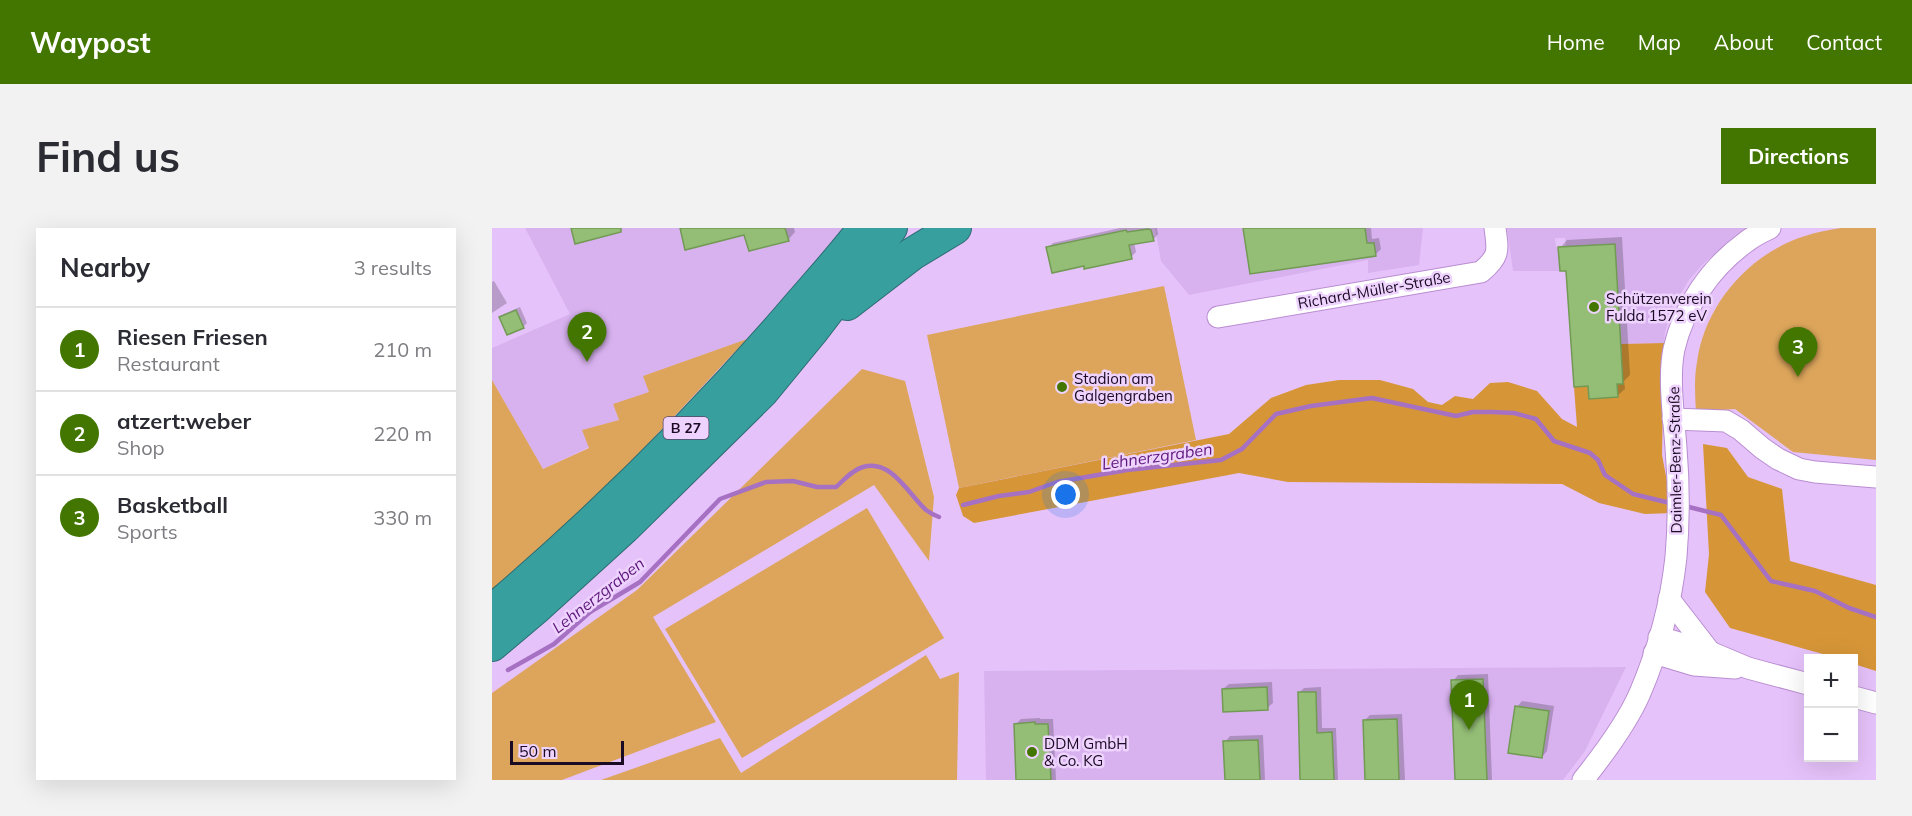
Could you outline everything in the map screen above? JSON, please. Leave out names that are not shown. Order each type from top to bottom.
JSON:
[{"type":"highway","name":"B 27","points":[[492,611],[577,536],[642,474],[748,363],[864,228]]},
{"type":"highway","name":"B 27","points":[[492,645],[537,608],[624,528],[762,392],[891,228]]},
{"type":"highway","points":[[813,330],[912,254],[955,228]]},
{"type":"street","name":"Richard-Müller-Straße","points":[[1218,317],[1481,272],[1493,261],[1498,249],[1495,228]]},
{"type":"street","name":"Daimler-Benz-Straße","points":[[1583,780],[1605,753],[1640,694],[1657,645],[1669,599],[1676,558],[1678,519],[1678,477],[1673,418],[1674,350],[1688,311],[1714,270],[1746,242],[1770,228]]},
{"type":"street","points":[[1673,418],[1726,421],[1741,429],[1778,459],[1799,469],[1876,477]]},
{"type":"street","points":[[1669,599],[1710,652]]},
{"type":"street","points":[[1657,645],[1710,652],[1748,668],[1804,683]]},
{"type":"street","points":[[1657,645],[1694,665],[1748,668]]},
{"type":"street","points":[[1858,698],[1876,704]]},
{"type":"shaded area","points":[[525,228],[846,228],[747,339],[643,376],[650,392],[613,404],[619,420],[583,430],[589,447],[543,469],[492,380],[492,348],[570,314]]},
{"type":"shaded area","points":[[1155,228],[1423,228],[1419,265],[1368,273],[1368,260],[1189,295],[1161,261]]},
{"type":"shaded area","points":[[1507,228],[1746,228],[1704,263],[1689,280],[1675,303],[1665,332],[1664,343],[1621,344],[1615,244],[1566,247],[1565,238],[1555,238],[1560,271],[1513,271]]},
{"type":"shaded area","points":[[1841,228],[1876,228],[1876,460],[1793,452],[1735,409],[1696,412],[1695,374],[1702,341],[1720,301],[1733,284],[1749,268],[1785,244],[1823,231]]},
{"type":"shaded area","name":"Stadion am Galgengraben","points":[[1164,286],[1196,440],[959,488],[927,335]]},
{"type":"shaded area","points":[[747,339],[591,501],[492,591],[492,380],[543,469],[589,448],[582,430],[619,420],[613,404],[649,392],[643,376]]},
{"type":"shaded area","points":[[1664,343],[1662,455],[1673,513],[1645,514],[1599,503],[1562,484],[1288,482],[1239,473],[974,523],[963,516],[956,495],[959,488],[1229,434],[1271,398],[1306,385],[1339,380],[1380,380],[1413,389],[1428,402],[1442,405],[1455,396],[1473,399],[1490,383],[1508,382],[1537,391],[1562,419],[1577,427],[1574,387],[1588,386],[1589,399],[1618,397],[1617,384],[1623,383],[1621,344]]},
{"type":"shaded area","points":[[862,369],[905,381],[934,497],[929,561],[874,485],[653,617],[716,722],[562,780],[492,780],[492,693],[637,590]]},
{"type":"shaded area","points":[[1703,444],[1727,448],[1748,477],[1782,489],[1790,561],[1876,585],[1876,671],[1858,665],[1858,654],[1823,654],[1730,628],[1705,592],[1709,554]]},
{"type":"shaded area","points":[[867,508],[944,638],[742,758],[665,629]]},
{"type":"shaded area","points":[[926,655],[940,679],[959,672],[957,780],[601,780],[720,738],[741,773]]},
{"type":"shaded area","points":[[1626,667],[1585,751],[1563,780],[986,780],[984,671]]},
{"type":"building","points":[[571,228],[621,228],[621,232],[575,244]]},
{"type":"building","points":[[680,228],[785,228],[789,241],[749,251],[744,235],[685,250]]},
{"type":"building","points":[[1243,228],[1365,228],[1367,243],[1374,243],[1376,256],[1250,274]]},
{"type":"building","points":[[1126,230],[1127,232],[1151,230],[1154,241],[1129,245],[1132,259],[1052,273],[1046,247]]},
{"type":"building","name":"Schützenverein Fulda 1572 eV","points":[[1615,244],[1623,384],[1617,384],[1618,397],[1589,399],[1588,386],[1574,387],[1566,271],[1560,271],[1558,247]]},
{"type":"building","points":[[516,310],[524,328],[507,335],[499,317]]},
{"type":"building","points":[[1483,679],[1487,780],[1455,780],[1451,680]]},
{"type":"building","points":[[1267,687],[1268,710],[1223,712],[1222,689]]},
{"type":"building","points":[[1298,692],[1316,692],[1317,733],[1332,732],[1334,780],[1300,780]]},
{"type":"building","points":[[1515,706],[1549,711],[1542,758],[1508,753]]},
{"type":"building","points":[[1397,719],[1399,780],[1365,780],[1363,720]]},
{"type":"building","name":"DDM GmbH & Co. KG","points":[[1035,722],[1035,724],[1048,724],[1051,780],[1016,780],[1014,724]]},
{"type":"building","points":[[1258,740],[1260,780],[1225,780],[1223,741]]},
{"type":"waterway","name":"Lehnerzgraben","points":[[963,505],[999,496],[1029,492],[1057,482],[1127,470],[1221,460],[1242,449],[1276,414],[1311,406],[1372,398],[1456,416],[1473,412],[1492,412],[1514,413],[1536,419],[1554,441],[1590,453],[1598,460],[1605,475],[1633,494],[1674,504]]},
{"type":"waterway","name":"Lehnerzgraben","points":[[508,670],[554,644],[590,612],[640,582],[720,499],[766,482],[793,481],[817,487],[836,487],[855,470],[873,466],[891,473],[926,510],[939,517]]},
{"type":"waterway","name":"Lehnerzgraben","points":[[1685,506],[1721,515],[1771,581],[1815,591],[1849,608],[1876,617]]},
{"type":"place","name":"Schützenverein Fulda 1572 eV","points":[[1594,307]]},
{"type":"place","name":"atzert:weber","points":[[587,362]]},
{"type":"place","name":"Basketball","points":[[1798,377]]},
{"type":"place","name":"Stadion am Galgengraben","points":[[1062,387]]},
{"type":"place","name":"Riesen Friesen","points":[[1469,730]]},
{"type":"place","name":"DDM GmbH & Co. KG","points":[[1032,752]]}]
